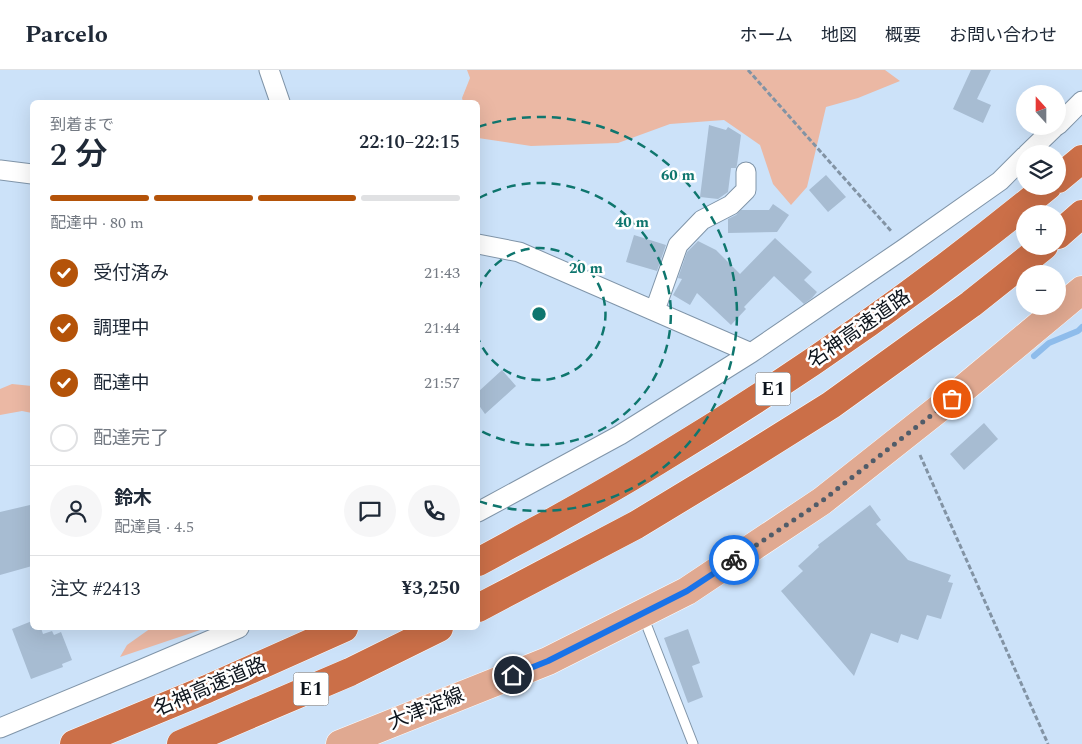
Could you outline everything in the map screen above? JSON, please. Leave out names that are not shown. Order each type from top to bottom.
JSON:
[{"type":"highway","points":[[1066,172],[1082,159]]},
{"type":"highway","name":"名神高速道路","points":[[480,561],[612,489],[716,426],[806,367],[933,277],[1037,195]]},
{"type":"highway","points":[[1066,228],[1082,214]]},
{"type":"highway","name":"E1","points":[[480,607],[636,525],[831,405],[971,304],[1033,255]]},
{"type":"highway","name":"名神高速道路","points":[[74,744],[207,689],[340,630]]},
{"type":"highway","name":"名神高速道路","points":[[181,744],[350,672],[435,630]]},
{"type":"main road","name":"大津淀線","points":[[340,744],[548,661],[687,591],[822,501],[952,399],[1082,290]]},
{"type":"street","points":[[269,70],[279,100]]},
{"type":"street","points":[[1066,116],[1082,101]]},
{"type":"street","points":[[1036,145],[1047,135]]},
{"type":"street","points":[[480,511],[620,435],[751,353],[1000,181],[1016,165]]},
{"type":"street","points":[[0,170],[30,174]]},
{"type":"street","points":[[655,310],[678,245],[702,220],[731,205],[746,190],[746,172]]},
{"type":"street","points":[[480,244],[519,252],[751,353]]},
{"type":"street","points":[[0,728],[234,630]]},
{"type":"lane","points":[[642,614],[692,744]]},
{"type":"path","points":[[748,70],[905,248]]},
{"type":"path","points":[[910,431],[1048,744]]},
{"type":"shaded area","points":[[467,70],[885,70],[900,81],[858,98],[826,107],[807,187],[791,205],[773,184],[760,145],[724,120],[670,124],[618,143],[531,146],[480,138],[480,100],[462,100],[462,98],[470,78]]},
{"type":"shaded area","points":[[12,384],[30,386],[30,413],[22,411],[0,415],[0,389]]},
{"type":"shaded area","points":[[148,630],[200,630],[120,657],[127,645]]},
{"type":"building","points":[[971,70],[991,70],[977,99],[991,105],[983,123],[953,109]]},
{"type":"building","points":[[709,125],[726,130],[728,127],[741,135],[737,165],[736,168],[731,168],[728,192],[718,199],[700,197]]},
{"type":"building","points":[[826,175],[846,197],[828,212],[809,190]]},
{"type":"building","points":[[773,204],[789,215],[777,232],[728,233],[728,219],[741,210],[769,210]]},
{"type":"building","points":[[634,235],[666,245],[657,271],[626,262]]},
{"type":"building","points":[[775,238],[812,272],[804,280],[817,292],[804,304],[774,276],[744,307],[746,309],[731,325],[697,293],[690,305],[673,295],[682,279],[678,278],[687,252],[698,241],[716,250],[740,274]]},
{"type":"building","points":[[502,370],[516,386],[485,414],[480,407],[480,390]]},
{"type":"building","points":[[984,423],[998,439],[964,470],[950,454]]},
{"type":"building","points":[[30,505],[30,567],[0,575],[0,512]]},
{"type":"building","points":[[870,505],[881,520],[876,524],[908,560],[951,575],[948,582],[953,583],[941,619],[927,615],[918,640],[901,634],[898,643],[871,633],[854,676],[781,591],[803,571],[798,566],[819,547],[818,545]]},
{"type":"building","points":[[30,622],[30,630],[42,630],[43,634],[52,631],[54,635],[61,632],[72,660],[62,664],[63,667],[31,679],[12,629]]},
{"type":"building","points":[[688,629],[700,663],[692,666],[703,697],[688,703],[664,638]]},
{"type":"waterway","points":[[1034,356],[1049,343],[1078,331],[1082,327]]},
{"type":"way so far","points":[[734,560],[822,501],[952,399]]},
{"type":"route","points":[[513,675],[548,661],[687,591],[734,560]]}]
